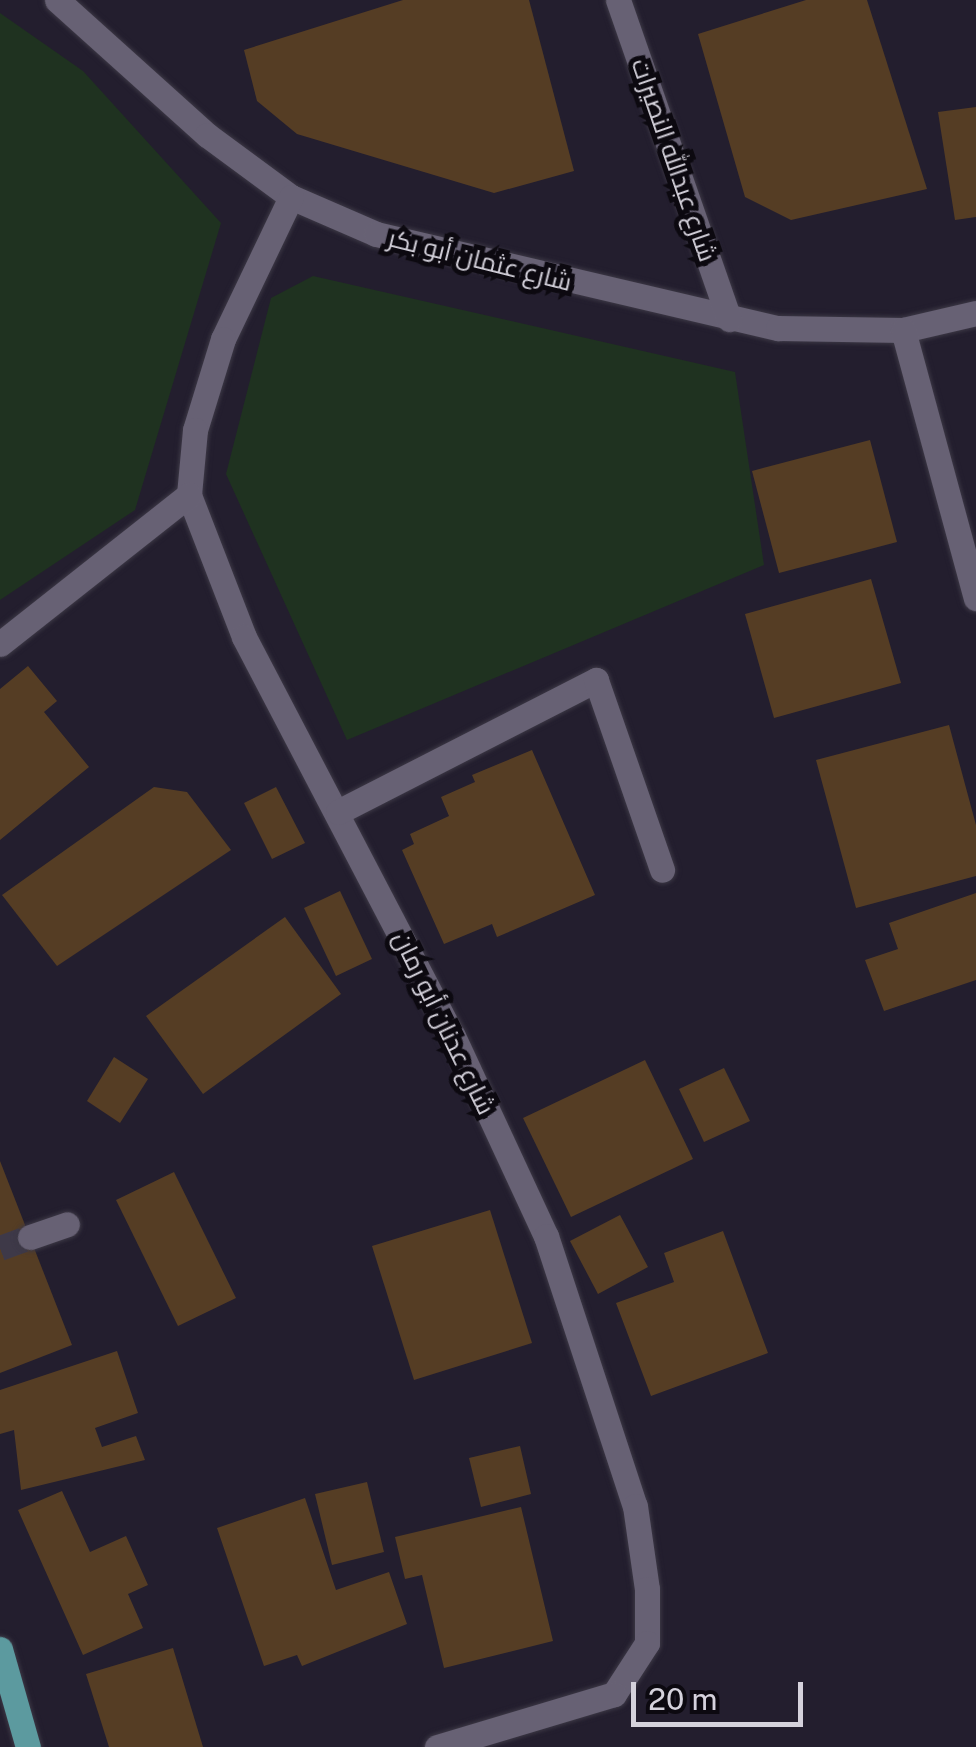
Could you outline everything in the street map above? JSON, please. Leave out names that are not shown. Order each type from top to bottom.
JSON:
[{"type":"main road","points":[[0,1650],[28,1747]]},
{"type":"street","name":"شارع عثمان أبو بكر","points":[[58,0],[206,135],[292,197],[376,234],[729,319],[832,332],[902,330],[976,312]]},
{"type":"street","name":"شارع عبدالله النصيرات","points":[[618,0],[729,319]]},
{"type":"street","name":"شارع عدنان أبو رمان","points":[[292,197],[224,339],[195,430],[189,495],[244,637],[338,812],[546,1236],[630,1487],[647,1588],[646,1643],[614,1694],[437,1747]]},
{"type":"street","points":[[902,330],[976,598]]},
{"type":"street","points":[[0,644],[189,495]]},
{"type":"street","points":[[338,812],[596,680],[662,870]]},
{"type":"street","points":[[30,1237],[67,1224]]},
{"type":"green space","points":[[0,13],[83,71],[221,223],[135,510],[0,600]]},
{"type":"green space","points":[[313,276],[735,372],[764,565],[347,740],[226,474],[271,298]]},
{"type":"building","points":[[403,0],[529,0],[574,171],[494,193],[297,134],[257,101],[244,50]]},
{"type":"building","points":[[806,0],[867,0],[927,189],[791,220],[745,197],[698,34]]},
{"type":"building","points":[[976,107],[976,217],[955,220],[938,112]]},
{"type":"building","points":[[870,440],[897,542],[779,573],[752,471]]},
{"type":"building","points":[[871,579],[901,683],[774,718],[745,614]]},
{"type":"building","points":[[28,666],[57,701],[44,712],[89,767],[0,840],[0,689]]},
{"type":"building","points":[[949,725],[976,825],[976,876],[856,908],[816,760]]},
{"type":"building","points":[[532,750],[595,895],[497,937],[492,924],[444,944],[402,850],[414,844],[410,834],[449,816],[441,797],[475,782],[472,775]]},
{"type":"building","points":[[154,787],[187,792],[231,850],[57,966],[2,895]]},
{"type":"building","points":[[276,787],[305,843],[272,859],[244,803]]},
{"type":"building","points":[[340,891],[372,959],[336,976],[304,908]]},
{"type":"building","points":[[976,893],[976,980],[884,1011],[865,960],[898,949],[889,923]]},
{"type":"building","points":[[285,917],[341,994],[203,1094],[146,1016]]},
{"type":"building","points":[[114,1057],[148,1079],[120,1123],[87,1101]]},
{"type":"building","points":[[645,1060],[693,1159],[571,1217],[523,1118]]},
{"type":"building","points":[[724,1068],[750,1121],[704,1142],[679,1089]]},
{"type":"building","points":[[0,1161],[72,1345],[0,1373]]},
{"type":"building","points":[[174,1172],[236,1298],[178,1326],[116,1200]]},
{"type":"building","points":[[490,1210],[532,1343],[414,1380],[372,1246]]},
{"type":"building","points":[[620,1215],[648,1267],[598,1294],[570,1241]]},
{"type":"building","points":[[723,1231],[768,1353],[651,1396],[616,1303],[674,1282],[664,1253]]},
{"type":"building","points":[[117,1351],[138,1413],[95,1428],[102,1447],[136,1436],[145,1460],[21,1490],[14,1430],[0,1434],[0,1390]]},
{"type":"building","points":[[520,1446],[531,1494],[481,1507],[469,1458]]},
{"type":"building","points":[[367,1482],[384,1552],[332,1565],[315,1494]]},
{"type":"building","points":[[62,1491],[90,1552],[126,1536],[148,1585],[128,1594],[143,1628],[83,1655],[18,1510]]},
{"type":"building","points":[[305,1498],[336,1590],[389,1572],[407,1624],[302,1666],[297,1655],[264,1666],[217,1528]]},
{"type":"building","points":[[521,1507],[553,1641],[444,1668],[422,1575],[405,1579],[395,1537]]},
{"type":"building","points":[[173,1648],[203,1747],[109,1747],[86,1674]]},
{"type":"tunnel","points":[[0,1248],[30,1237]]}]
